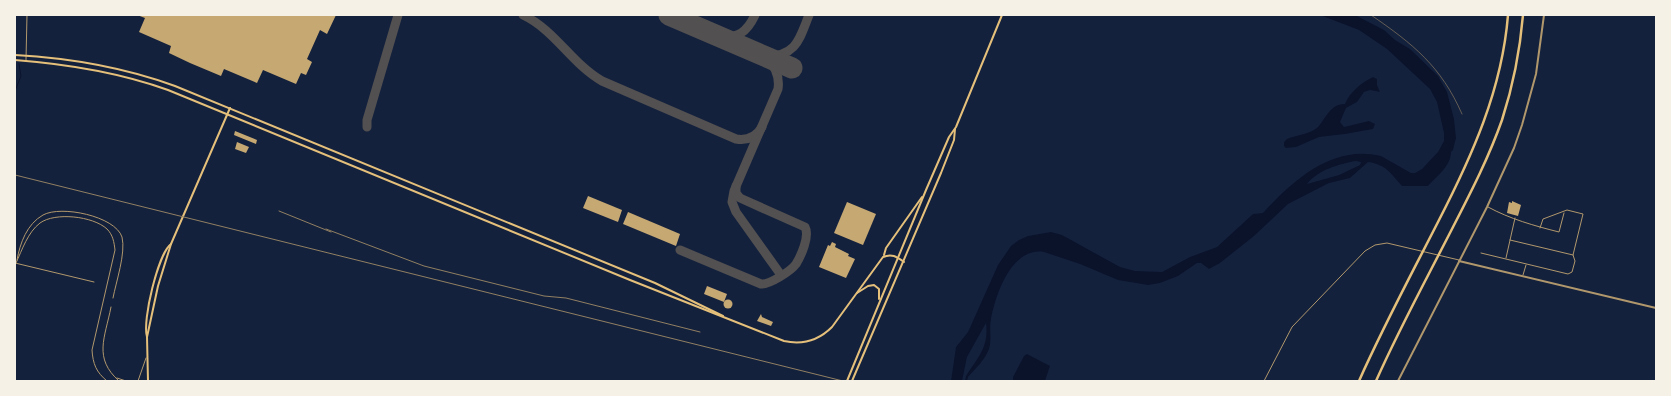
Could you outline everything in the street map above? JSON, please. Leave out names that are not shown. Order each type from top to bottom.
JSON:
[{"type":"highway","points":[[1359,381],[1474,149],[1496,85],[1508,15]]},
{"type":"highway","points":[[1376,381],[1474,186],[1493,144],[1512,84],[1523,15]]},
{"type":"main road","points":[[847,381],[877,306],[949,137],[956,127],[1002,15]]},
{"type":"main road","points":[[15,55],[69,60],[136,74],[175,86],[663,287],[729,319]]},
{"type":"main road","points":[[15,60],[76,66],[135,79],[174,92],[784,341],[805,342],[819,337],[828,331],[885,256],[886,248],[925,193]]},
{"type":"main road","points":[[147,337],[158,286],[171,244],[230,108]]},
{"type":"main road","points":[[852,381],[904,262],[954,140],[956,127]]},
{"type":"main road","points":[[148,381],[146,324],[152,292],[162,260],[171,244]]},
{"type":"main road","points":[[885,256],[898,257],[904,262]]},
{"type":"main road","points":[[855,295],[868,286],[876,286],[880,294],[877,306]]},
{"type":"street","points":[[26,61],[27,15]]},
{"type":"street","points":[[1398,381],[1487,207],[1522,125],[1536,74],[1544,15]]},
{"type":"street","points":[[1487,207],[1540,228],[1559,232],[1564,212]]},
{"type":"street","points":[[1480,253],[1568,274],[1572,272],[1575,261],[1573,255],[1583,214],[1567,210],[1542,219],[1540,228]]},
{"type":"street","points":[[15,263],[26,233],[30,226],[42,215],[48,212],[69,211],[102,219],[117,228],[123,243],[113,298]]},
{"type":"street","points":[[15,263],[34,229],[40,223],[50,218],[66,216],[77,218],[99,224],[111,234],[115,250],[92,350],[93,362],[97,372],[107,381]]},
{"type":"street","points":[[1506,259],[1515,218]]},
{"type":"street","points":[[1510,240],[1573,255]]},
{"type":"street","points":[[1264,381],[1292,327],[1365,251],[1375,244],[1387,243],[1656,308]]},
{"type":"street","points":[[15,263],[94,282]]},
{"type":"street","points":[[1523,276],[1526,264]]},
{"type":"street","points":[[111,308],[102,357],[108,371],[119,381]]},
{"type":"street","points":[[138,381],[146,358]]},
{"type":"street","points":[[115,377],[126,381]]},
{"type":"lane","points":[[1371,15],[1412,45],[1429,61],[1443,77],[1462,114]]},
{"type":"water","points":[[1320,15],[1355,15],[1384,30],[1395,40],[1410,49],[1438,76],[1447,92],[1454,119],[1456,138],[1449,162],[1428,186],[1402,186],[1384,167],[1368,162],[1350,178],[1329,183],[1288,204],[1254,236],[1220,263],[1209,269],[1201,263],[1197,263],[1178,276],[1160,283],[1148,285],[1118,280],[1080,264],[1044,252],[1033,252],[1014,264],[1007,274],[993,308],[990,323],[990,345],[985,357],[968,377],[967,381],[965,381],[984,345],[986,323],[967,357],[962,381],[951,381],[956,347],[968,332],[998,265],[1011,246],[1019,240],[1028,236],[1051,232],[1062,235],[1120,267],[1135,271],[1162,272],[1190,257],[1217,247],[1253,214],[1263,213],[1287,188],[1301,177],[1330,160],[1347,155],[1363,154],[1381,156],[1411,173],[1422,169],[1438,152],[1444,141],[1437,102],[1430,89],[1387,49],[1359,30]],"holes":[[[1349,162],[1361,162],[1360,165],[1339,175],[1307,184],[1329,168]]]},
{"type":"water","points":[[1373,77],[1377,79],[1380,92],[1370,90],[1364,92],[1357,102],[1346,108],[1340,122],[1344,127],[1369,121],[1375,124],[1373,129],[1319,137],[1296,147],[1286,148],[1284,146],[1284,142],[1287,139],[1307,133],[1318,127],[1332,109],[1345,104],[1356,88]]},
{"type":"water","points":[[1027,354],[1050,366],[1045,381],[1013,381],[1013,377],[1024,356]]},
{"type":"building","points":[[137,15],[336,15],[327,34],[320,30],[307,59],[312,62],[306,75],[301,73],[296,84],[263,70],[257,83],[224,69],[221,76],[190,63],[169,53],[171,46],[139,32],[145,18]]},
{"type":"building","points":[[235,131],[257,140],[256,144],[234,135]]},
{"type":"building","points":[[237,142],[249,147],[246,153],[235,149]]},
{"type":"building","points":[[588,196],[622,210],[618,222],[583,208]]},
{"type":"building","points":[[1512,201],[1521,205],[1518,216],[1507,213],[1509,202],[1512,203]]},
{"type":"building","points":[[847,202],[876,214],[863,245],[834,233]]},
{"type":"building","points":[[628,212],[680,234],[676,246],[623,224]]},
{"type":"building","points":[[832,242],[836,244],[835,247],[855,259],[846,278],[819,267],[828,245],[830,246]]},
{"type":"building","points":[[707,286],[727,294],[724,302],[704,294]]},
{"type":"building","points":[[728,300],[732,304],[728,308],[724,304]]},
{"type":"building","points":[[761,314],[762,317],[773,322],[771,326],[757,321]]},
{"type":"waterway","points":[[15,46],[16,51]]},
{"type":"waterway","points":[[15,91],[21,76],[19,64]]},
{"type":"taxiway","points":[[367,127],[367,120],[398,15]]},
{"type":"taxiway","points":[[523,15],[545,29],[582,66],[602,81],[736,139],[751,137],[762,127]]},
{"type":"taxiway","points":[[718,36],[725,37],[741,33],[749,26],[755,15]]},
{"type":"taxiway","points":[[766,57],[776,56],[791,49],[799,39],[809,15]]},
{"type":"taxiway","points":[[766,57],[776,72],[778,89],[734,191],[732,202],[736,212],[781,275]]},
{"type":"taxiway","points":[[680,250],[761,284],[780,277],[796,264],[806,241],[805,227],[740,198],[736,193],[736,186]]},
{"type":"runway","points":[[669,15],[792,68]]},
{"type":"railway","points":[[15,175],[843,381]]},
{"type":"railway","points":[[279,211],[331,232]]},
{"type":"railway","points":[[326,229],[424,266],[544,296],[566,298],[700,332]]}]
